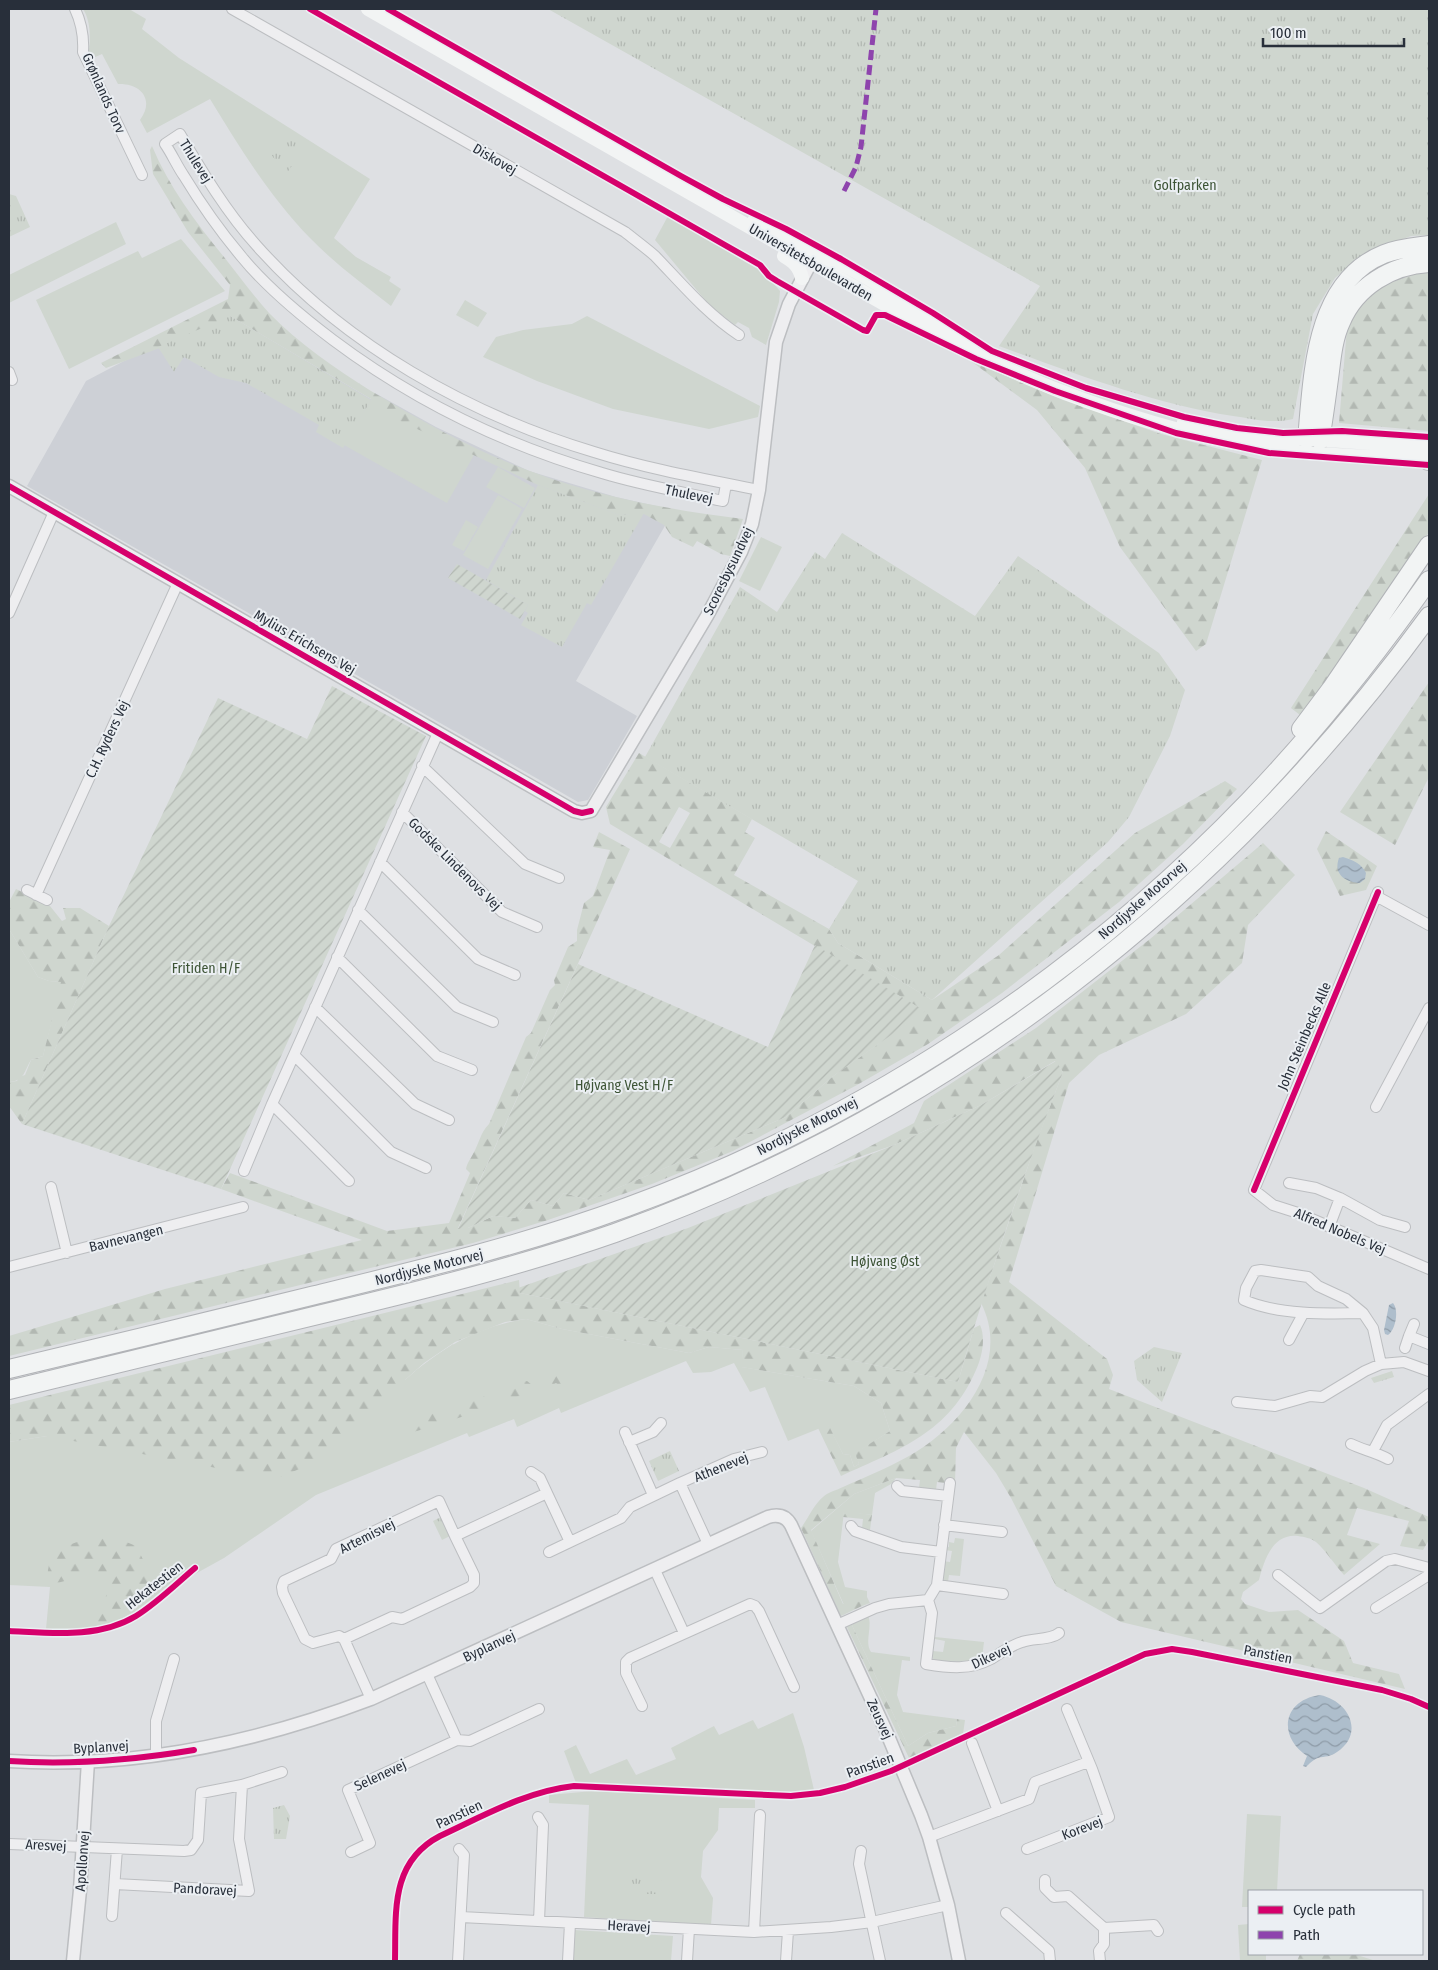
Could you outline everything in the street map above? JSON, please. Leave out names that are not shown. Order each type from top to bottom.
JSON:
[{"type":"highway","points":[[1313,439],[1319,343],[1329,309],[1341,288],[1354,273],[1384,254],[1429,245]]},
{"type":"highway","points":[[1313,439],[1340,322],[1352,303],[1367,286],[1385,274],[1406,266],[1429,263]]},
{"type":"highway","points":[[1041,983],[1209,829],[1289,745],[1331,689],[1429,544]]},
{"type":"highway","name":"Nordjyske Motorvej","points":[[9,1369],[473,1256],[563,1229],[685,1184],[763,1150],[854,1103],[952,1044],[1041,983],[1125,916],[1200,850],[1249,801],[1321,723],[1388,638],[1429,580]]},
{"type":"highway","name":"Nordjyske Motorvej","points":[[9,1390],[413,1292],[517,1264],[613,1234],[764,1172],[866,1119],[933,1080],[994,1041],[1075,983],[1201,877],[1273,806],[1331,742],[1429,616]]},
{"type":"highway","points":[[1331,742],[1429,637]]},
{"type":"main road","name":"Universitetsboulevarden","points":[[368,9],[708,202],[768,227],[959,346],[1019,373],[1068,393],[1151,422],[1253,446],[1317,453],[1429,457]]},
{"type":"main road","points":[[708,202],[795,263],[800,269],[802,278]]},
{"type":"main road","name":"Universitetsboulevarden","points":[[814,257],[846,266],[926,314],[982,351],[1078,390],[1192,424],[1256,435],[1313,439],[1429,457]]},
{"type":"street","name":"Grønlands Torv","points":[[75,9],[84,36],[83,52],[142,176]]},
{"type":"street","name":"Diskovej","points":[[232,9],[625,232],[653,255],[697,302],[723,325],[739,335]]},
{"type":"street","name":"Thulevej","points":[[726,484],[723,501],[638,483],[574,465],[484,430],[448,412],[360,360],[284,300],[242,257],[210,216],[165,144],[180,134],[200,169],[230,212],[256,245],[296,287],[378,350],[456,396],[503,419],[547,437],[594,452],[642,466],[759,490]]},
{"type":"street","name":"Scoresbysundvej","points":[[591,811],[674,672],[741,552],[752,524],[759,490],[776,342],[789,304],[814,257]]},
{"type":"street","points":[[448,412],[456,396]]},
{"type":"street","points":[[541,453],[547,437]]},
{"type":"street","points":[[638,483],[642,466]]},
{"type":"street","name":"Mylius Erichsens Vej","points":[[9,486],[574,811],[582,813],[591,811]]},
{"type":"street","points":[[9,613],[54,512]]},
{"type":"street","name":"C.H. Ryders Vej","points":[[48,900],[32,892],[178,583]]},
{"type":"street","name":"Godske Lindenovs Vej","points":[[244,1171],[438,732]]},
{"type":"street","points":[[422,766],[525,864],[559,878]]},
{"type":"street","name":"Godske Lindenovs Vej","points":[[402,812],[502,912],[537,927]]},
{"type":"street","points":[[380,862],[478,959],[515,975]]},
{"type":"street","name":"John Steinbecks Alle","points":[[1254,1190],[1377,894],[1429,925]]},
{"type":"street","points":[[358,910],[457,1007],[493,1022]]},
{"type":"street","points":[[338,957],[437,1056],[472,1070]]},
{"type":"street","points":[[315,1007],[415,1104],[449,1120]]},
{"type":"street","points":[[1376,1106],[1429,1008]]},
{"type":"street","points":[[294,1055],[391,1152],[426,1168]]},
{"type":"street","points":[[272,1104],[349,1180]]},
{"type":"street","points":[[1289,1183],[1316,1188],[1340,1198],[1380,1220],[1405,1227]]},
{"type":"street","points":[[52,1188],[67,1253]]},
{"type":"street","name":"Alfred Nobels Vej","points":[[1254,1190],[1273,1205],[1298,1213],[1429,1268]]},
{"type":"street","points":[[1329,1227],[1340,1198]]},
{"type":"street","name":"Bavnevangen","points":[[9,1266],[67,1253],[244,1207]]},
{"type":"street","points":[[1363,1313],[1303,1314],[1255,1305],[1244,1300],[1246,1288],[1255,1271],[1261,1270],[1308,1277],[1318,1286],[1346,1299],[1363,1313],[1373,1328],[1381,1364]]},
{"type":"street","points":[[1289,1340],[1303,1314]]},
{"type":"street","points":[[1405,1348],[1414,1324]]},
{"type":"street","points":[[1409,1336],[1429,1344]]},
{"type":"street","points":[[1237,1402],[1275,1406],[1310,1396],[1322,1397],[1365,1370],[1381,1364],[1404,1362],[1429,1371]]},
{"type":"street","points":[[1373,1451],[1387,1425],[1429,1394]]},
{"type":"street","points":[[630,1442],[653,1432],[661,1423]]},
{"type":"street","points":[[625,1432],[652,1495]]},
{"type":"street","points":[[1351,1444],[1364,1450],[1373,1451],[1388,1459]]},
{"type":"street","name":"Athenevej","points":[[549,1552],[621,1518],[630,1507],[652,1495],[734,1458],[762,1452]]},
{"type":"street","points":[[531,1472],[540,1478],[570,1542]]},
{"type":"street","name":"Athenevej","points":[[680,1483],[708,1544]]},
{"type":"street","points":[[837,1625],[875,1608],[889,1604],[928,1600],[937,1585],[950,1483]]},
{"type":"street","points":[[897,1486],[902,1491],[948,1496]]},
{"type":"street","points":[[455,1536],[547,1493]]},
{"type":"street","name":"Artemisvej","points":[[443,1499],[455,1536],[474,1576],[474,1583],[470,1587],[402,1619],[392,1617],[344,1639],[339,1636],[333,1636],[313,1643],[305,1639],[283,1593],[284,1581],[331,1559],[336,1549],[443,1499]]},
{"type":"street","name":"Byplanvej","points":[[9,1761],[88,1761],[156,1756],[246,1740],[322,1718],[427,1674],[772,1516],[783,1517]]},
{"type":"street","name":"Zeusvej","points":[[783,1517],[791,1525],[895,1752],[929,1837],[948,1905],[959,1961]]},
{"type":"street","points":[[944,1525],[1002,1532]]},
{"type":"street","points":[[851,1526],[855,1530],[890,1544],[941,1552]]},
{"type":"street","points":[[1278,1575],[1320,1608],[1386,1562],[1396,1559],[1429,1568]]},
{"type":"street","points":[[655,1570],[684,1633]]},
{"type":"street","points":[[1376,1608],[1429,1574]]},
{"type":"street","points":[[937,1585],[1003,1594]]},
{"type":"street","name":"Dikevej","points":[[928,1600],[932,1613],[926,1664],[951,1668],[974,1666],[989,1660],[1020,1642],[1033,1638],[1054,1637],[1059,1633]]},
{"type":"street","points":[[642,1706],[626,1673],[626,1662],[630,1658],[750,1604],[755,1606],[794,1687]]},
{"type":"street","points":[[344,1639],[371,1699]]},
{"type":"street","points":[[156,1756],[156,1721],[174,1659]]},
{"type":"street","points":[[427,1674],[457,1740]]},
{"type":"street","name":"Selenevej","points":[[350,1852],[370,1843],[348,1790],[457,1740],[470,1741],[539,1709]]},
{"type":"street","name":"Korevej","points":[[1027,1849],[1109,1817],[1067,1709]]},
{"type":"street","points":[[972,1743],[998,1811]]},
{"type":"street","name":"Apollonvej","points":[[72,1961],[78,1914],[88,1761]]},
{"type":"street","points":[[929,1837],[1028,1799],[1035,1782],[1088,1762]]},
{"type":"street","points":[[83,1847],[190,1850],[198,1840],[201,1793],[242,1785],[282,1772]]},
{"type":"street","name":"Pandoravej","points":[[115,1884],[249,1891],[239,1838],[242,1785]]},
{"type":"street","points":[[754,1932],[760,1815]]},
{"type":"street","points":[[538,1817],[543,1825],[539,1921]]},
{"type":"street","name":"Aresvej","points":[[9,1844],[83,1847]]},
{"type":"street","points":[[112,1916],[117,1849]]},
{"type":"street","points":[[458,1961],[464,1855],[459,1849]]},
{"type":"street","points":[[861,1851],[859,1864],[880,1961]]},
{"type":"street","points":[[1045,1880],[1045,1888],[1054,1897],[1068,1896],[1104,1928],[1154,1925],[1158,1931]]},
{"type":"street","name":"Heravej","points":[[460,1917],[754,1932],[831,1928],[872,1922],[948,1905]]},
{"type":"street","points":[[1006,1913],[1049,1951],[1050,1961]]},
{"type":"street","points":[[568,1961],[570,1923]]},
{"type":"street","points":[[1100,1961],[1099,1951],[1104,1944],[1104,1928]]},
{"type":"street","points":[[687,1961],[688,1929]]},
{"type":"street","points":[[786,1961],[788,1931]]},
{"type":"shaded area","points":[[230,316],[371,399],[375,393],[436,427],[529,471],[616,497],[674,510],[576,681],[637,716],[588,800],[578,802],[27,486],[86,381],[124,361]]},
{"type":"green space","points":[[83,9],[129,9],[146,19],[142,29],[179,58],[370,179],[334,238],[356,257],[391,277],[389,281],[401,289],[391,306],[349,274],[295,222],[256,172],[210,99],[147,133],[140,120],[146,106],[143,94],[133,86],[118,84],[102,54],[91,59],[88,55],[90,31],[88,19]]},
{"type":"green space","name":"Golfparken","points":[[548,9],[1429,9],[1429,235],[1411,236],[1363,254],[1335,278],[1313,314],[1293,419],[1277,421],[1256,420],[1173,404],[1114,387],[999,346],[1040,286]]},
{"type":"green space","points":[[282,132],[305,148],[286,174],[270,153]]},
{"type":"green space","points":[[152,146],[166,176],[184,204],[257,299],[292,335],[331,365],[371,391],[429,424],[469,445],[530,471],[608,495],[689,511],[743,519],[730,556],[721,554],[697,541],[693,547],[672,537],[664,525],[644,514],[619,515],[538,485],[374,409],[371,399],[230,316],[200,333],[106,368],[101,363],[228,299],[230,285],[188,232],[153,174],[150,150]]},
{"type":"green space","points":[[9,194],[16,196],[30,227],[9,237]]},
{"type":"green space","points":[[668,216],[760,268],[780,291],[779,302],[766,345],[752,337],[749,328],[738,322],[735,325],[710,306],[655,240]]},
{"type":"green space","points":[[116,222],[126,244],[9,303],[9,275]]},
{"type":"green space","points":[[181,239],[225,291],[69,369],[36,300],[138,251],[142,258]]},
{"type":"green space","points":[[1421,272],[1429,273],[1429,431],[1339,423],[1347,328],[1362,302],[1386,284]]},
{"type":"green space","points":[[465,300],[487,313],[478,327],[456,315]]},
{"type":"green space","points":[[230,316],[371,400],[343,448],[316,432],[319,425],[246,383],[219,377],[184,357],[174,372],[158,347]]},
{"type":"green space","points":[[587,316],[760,406],[758,417],[709,429],[613,409],[537,381],[483,357],[496,337],[523,330],[572,324]]},
{"type":"green space","points":[[968,359],[1063,400],[1161,434],[1262,460],[1206,644],[1196,651],[1120,547],[1085,468],[1037,410]]},
{"type":"green space","points":[[371,400],[474,455],[447,503],[344,445]]},
{"type":"green space","points":[[498,467],[535,488],[524,508],[486,487]]},
{"type":"green space","points":[[538,485],[619,515],[644,513],[591,605],[587,603],[562,647],[521,625],[528,613],[525,611],[528,605],[486,580]]},
{"type":"green space","points":[[1429,494],[1429,532],[1322,688],[1300,715],[1291,708]]},
{"type":"green space","points":[[498,495],[522,509],[488,569],[463,555]]},
{"type":"green space","points":[[466,520],[478,527],[464,551],[452,545]]},
{"type":"green space","points":[[842,533],[975,616],[1018,556],[1159,653],[1185,690],[1170,736],[1129,817],[1108,842],[932,1000],[838,943],[829,929],[858,881],[645,757],[740,587],[777,612],[815,552],[825,559]]},
{"type":"green space","points":[[761,537],[782,547],[760,591],[739,581]]},
{"type":"green space","points":[[457,564],[528,605],[520,619],[448,578]]},
{"type":"green space","points":[[1429,682],[1429,777],[1395,845],[1340,812]]},
{"type":"green space","name":"Fritiden H/F","points":[[332,686],[426,736],[221,1189],[22,1124],[109,926],[218,698],[307,739]]},
{"type":"green space","points":[[639,753],[752,819],[745,832],[755,838],[734,875],[829,929],[838,943],[932,1000],[999,955],[1135,833],[1225,781],[1237,789],[1183,844],[1119,902],[1002,993],[928,1044],[857,1085],[733,1151],[652,1184],[548,1220],[473,1243],[9,1356],[9,1336],[165,1289],[362,1240],[221,1189],[230,1173],[387,1231],[449,1223],[470,1173],[466,1169],[468,1163],[489,1124],[526,1037],[531,1033],[550,990],[555,985],[554,980],[568,947],[577,941],[577,930],[584,903],[593,896],[610,850],[593,847],[599,832],[630,849],[458,1228],[468,1228],[493,1216],[515,1218],[531,1200],[553,1206],[564,1193],[589,1200],[786,1117],[832,1077],[924,1011],[610,824],[606,807]],"holes":[[[679,807],[690,813],[670,848],[659,842]]]},
{"type":"green space","points":[[1326,831],[1377,866],[1366,890],[1340,896],[1317,849]]},
{"type":"green space","points":[[1263,843],[1295,875],[1248,925],[1242,963],[1186,1014],[1099,1055],[1069,1083],[1009,1282],[1107,1359],[1113,1375],[1109,1389],[1364,1488],[1429,1517],[1429,1540],[1423,1550],[1400,1546],[1409,1521],[1357,1508],[1347,1535],[1380,1544],[1344,1575],[1314,1541],[1298,1536],[1289,1536],[1282,1539],[1276,1543],[1267,1556],[1259,1580],[1243,1592],[1241,1599],[1245,1604],[1269,1612],[1298,1610],[1344,1641],[1353,1663],[1399,1674],[1405,1689],[1121,1622],[1056,1586],[1011,1498],[996,1473],[964,1432],[956,1448],[955,1484],[937,1482],[936,1490],[919,1488],[920,1480],[896,1478],[854,1494],[811,1530],[843,1604],[856,1601],[860,1602],[862,1606],[841,1616],[801,1528],[817,1503],[825,1495],[893,1464],[928,1444],[963,1411],[976,1392],[986,1371],[990,1349],[989,1326],[981,1303],[1036,1143],[1063,1072],[1055,1061],[981,1105],[894,1145],[833,1166],[914,1123],[924,1101],[1036,1028],[1150,939]]},
{"type":"green space","points":[[16,889],[50,906],[62,921],[66,919],[63,908],[80,908],[109,926],[22,1124],[9,1106],[9,1080],[10,1082],[17,1081],[19,1077],[25,1075],[31,1060],[43,1056],[61,982],[49,981],[38,977],[9,929],[9,902]]},
{"type":"green space","points":[[9,929],[38,977],[49,981],[62,982],[43,1056],[31,1060],[21,1077],[10,1082]]},
{"type":"green space","name":"Højvang Vest H/F","points":[[815,945],[925,1011],[832,1077],[786,1117],[589,1200],[564,1193],[553,1206],[531,1200],[515,1218],[493,1216],[468,1228],[458,1229],[578,964],[768,1047]]},
{"type":"green space","name":"Højvang Øst","points":[[1056,1061],[1063,1072],[1007,1226],[958,1382],[520,1293],[518,1288],[688,1228],[894,1145],[981,1105]]},
{"type":"green space","points":[[519,1280],[520,1293],[958,1382],[974,1328],[980,1325],[983,1336],[982,1348],[978,1365],[965,1392],[937,1424],[903,1447],[841,1476],[818,1428],[828,1424],[843,1454],[850,1455],[854,1467],[859,1464],[855,1453],[890,1431],[881,1403],[854,1386],[741,1367],[743,1350],[709,1347],[689,1353],[562,1329],[526,1319],[505,1322],[455,1342],[424,1363],[405,1380],[339,1447],[314,1463],[275,1479],[47,1436],[9,1442],[9,1405]]},
{"type":"green space","points":[[526,1319],[562,1329],[689,1353],[709,1347],[743,1350],[742,1367],[854,1386],[881,1403],[890,1431],[856,1453],[859,1464],[854,1467],[850,1455],[843,1454],[828,1425],[788,1441],[765,1387],[750,1392],[734,1363],[711,1372],[693,1373],[686,1361],[561,1413],[559,1408],[517,1427],[514,1419],[469,1437],[467,1433],[316,1495],[224,1558],[166,1590],[116,1624],[94,1629],[46,1629],[50,1587],[9,1585],[9,1442],[405,1380],[432,1358],[461,1340],[492,1327]]},
{"type":"green space","points":[[453,1344],[457,1349],[419,1376],[415,1371]]},
{"type":"green space","points":[[1154,1347],[1182,1353],[1162,1402],[1137,1380],[1134,1361]]},
{"type":"green space","points":[[1392,1371],[1394,1377],[1374,1383],[1371,1378]]},
{"type":"green space","points":[[571,1373],[574,1378],[571,1385],[560,1386],[556,1383],[550,1386],[545,1384],[546,1375],[560,1375]]},
{"type":"green space","points":[[527,1381],[532,1385],[533,1390],[525,1395],[511,1398],[508,1395],[517,1383]]},
{"type":"green space","points":[[484,1396],[490,1405],[477,1412],[455,1419],[459,1409],[465,1403]]},
{"type":"green space","points":[[431,1403],[448,1414],[441,1424],[403,1435],[401,1430]]},
{"type":"green space","points":[[670,1451],[679,1471],[658,1481],[649,1461]]},
{"type":"green space","points":[[896,1478],[891,1484],[875,1493],[872,1515],[844,1512],[838,1562],[845,1587],[867,1591],[870,1603],[862,1606],[860,1603],[844,1605],[811,1531],[854,1494]]},
{"type":"green space","points":[[844,1511],[872,1515],[870,1530],[862,1528],[863,1519],[843,1517]]},
{"type":"green space","points":[[441,1517],[450,1536],[442,1540],[433,1521]]},
{"type":"green space","points":[[100,1536],[119,1539],[136,1546],[146,1565],[150,1581],[148,1592],[140,1604],[127,1615],[108,1624],[100,1624],[89,1619],[91,1611],[106,1597],[108,1585],[103,1580],[95,1575],[85,1574],[56,1583],[48,1577],[50,1562],[61,1550],[76,1542]]},
{"type":"green space","points":[[955,1538],[964,1539],[960,1576],[949,1575],[948,1582],[942,1580],[943,1561],[950,1562],[952,1551],[945,1550],[946,1546],[949,1547],[949,1542],[954,1543]]},
{"type":"green space","points":[[868,1615],[870,1624],[868,1644],[871,1652],[910,1657],[910,1661],[902,1660],[897,1695],[903,1712],[957,1719],[956,1726],[928,1733],[908,1746],[851,1623]]},
{"type":"green space","points":[[851,1623],[908,1746],[928,1733],[956,1726],[957,1719],[965,1720],[963,1734],[909,1758],[846,1625]]},
{"type":"green space","points":[[935,1637],[984,1642],[982,1658],[970,1663],[937,1662],[933,1660],[933,1651],[943,1652],[945,1641],[935,1639]]},
{"type":"green space","points":[[793,1713],[804,1747],[814,1790],[790,1793],[576,1783],[564,1751],[576,1745],[590,1774],[627,1759],[636,1775],[676,1759],[671,1748],[714,1726],[719,1735],[753,1720],[758,1729]]},
{"type":"green space","points":[[593,1791],[755,1800],[755,1808],[719,1808],[718,1830],[703,1851],[701,1877],[713,1898],[711,1925],[584,1917],[589,1805],[549,1803],[549,1795]]},
{"type":"green space","points":[[284,1805],[290,1816],[286,1839],[274,1839],[273,1808]]},
{"type":"green space","points":[[1247,1814],[1281,1816],[1277,1890],[1248,1890],[1248,1907],[1242,1907]]},
{"type":"green space","points":[[631,1871],[647,1871],[647,1877],[662,1878],[661,1894],[632,1894]]},
{"type":"green space","points":[[1248,1924],[1248,1955],[1266,1955],[1266,1961],[1240,1961],[1238,1925]]},
{"type":"green space","points":[[574,1930],[673,1936],[671,1961],[573,1961]]},
{"type":"green space","points":[[1300,1955],[1357,1955],[1376,1961],[1297,1961]]},
{"type":"water","points":[[1343,857],[1354,861],[1362,867],[1366,873],[1365,879],[1360,883],[1350,881],[1339,873],[1339,858]]},
{"type":"water","points":[[1393,1303],[1396,1310],[1396,1319],[1388,1335],[1385,1334],[1384,1330],[1389,1305]]},
{"type":"water","points":[[1320,1695],[1330,1698],[1346,1711],[1352,1727],[1350,1736],[1345,1744],[1335,1754],[1316,1759],[1306,1767],[1303,1766],[1307,1756],[1297,1748],[1291,1739],[1288,1720],[1298,1704],[1308,1698]]},
{"type":"marked path","points":[[844,191],[856,167],[861,147],[876,9]]},
{"type":"cycle path","points":[[310,9],[760,265],[769,276],[863,330],[867,331],[876,315],[885,315],[976,359],[1055,391],[1176,433],[1269,453],[1429,465]]},
{"type":"cycle path","points":[[388,9],[681,176],[841,259],[933,313],[992,351],[1086,388],[1184,417],[1237,428],[1283,433],[1342,431],[1429,437]]},
{"type":"cycle path","points":[[9,486],[574,811],[582,813],[591,811]]},
{"type":"cycle path","points":[[1254,1190],[1378,892]]},
{"type":"cycle path","name":"Hekatestien","points":[[9,1631],[74,1633],[106,1628],[121,1623],[136,1616],[151,1605],[195,1568]]},
{"type":"cycle path","name":"Panstien","points":[[395,1961],[396,1907],[404,1874],[412,1860],[424,1847],[440,1836],[506,1805],[539,1793],[574,1786],[791,1796],[820,1793],[845,1787],[891,1771],[1145,1654],[1172,1649],[1382,1690],[1429,1707]]},
{"type":"cycle path","points":[[9,1761],[102,1761],[194,1750]]}]
